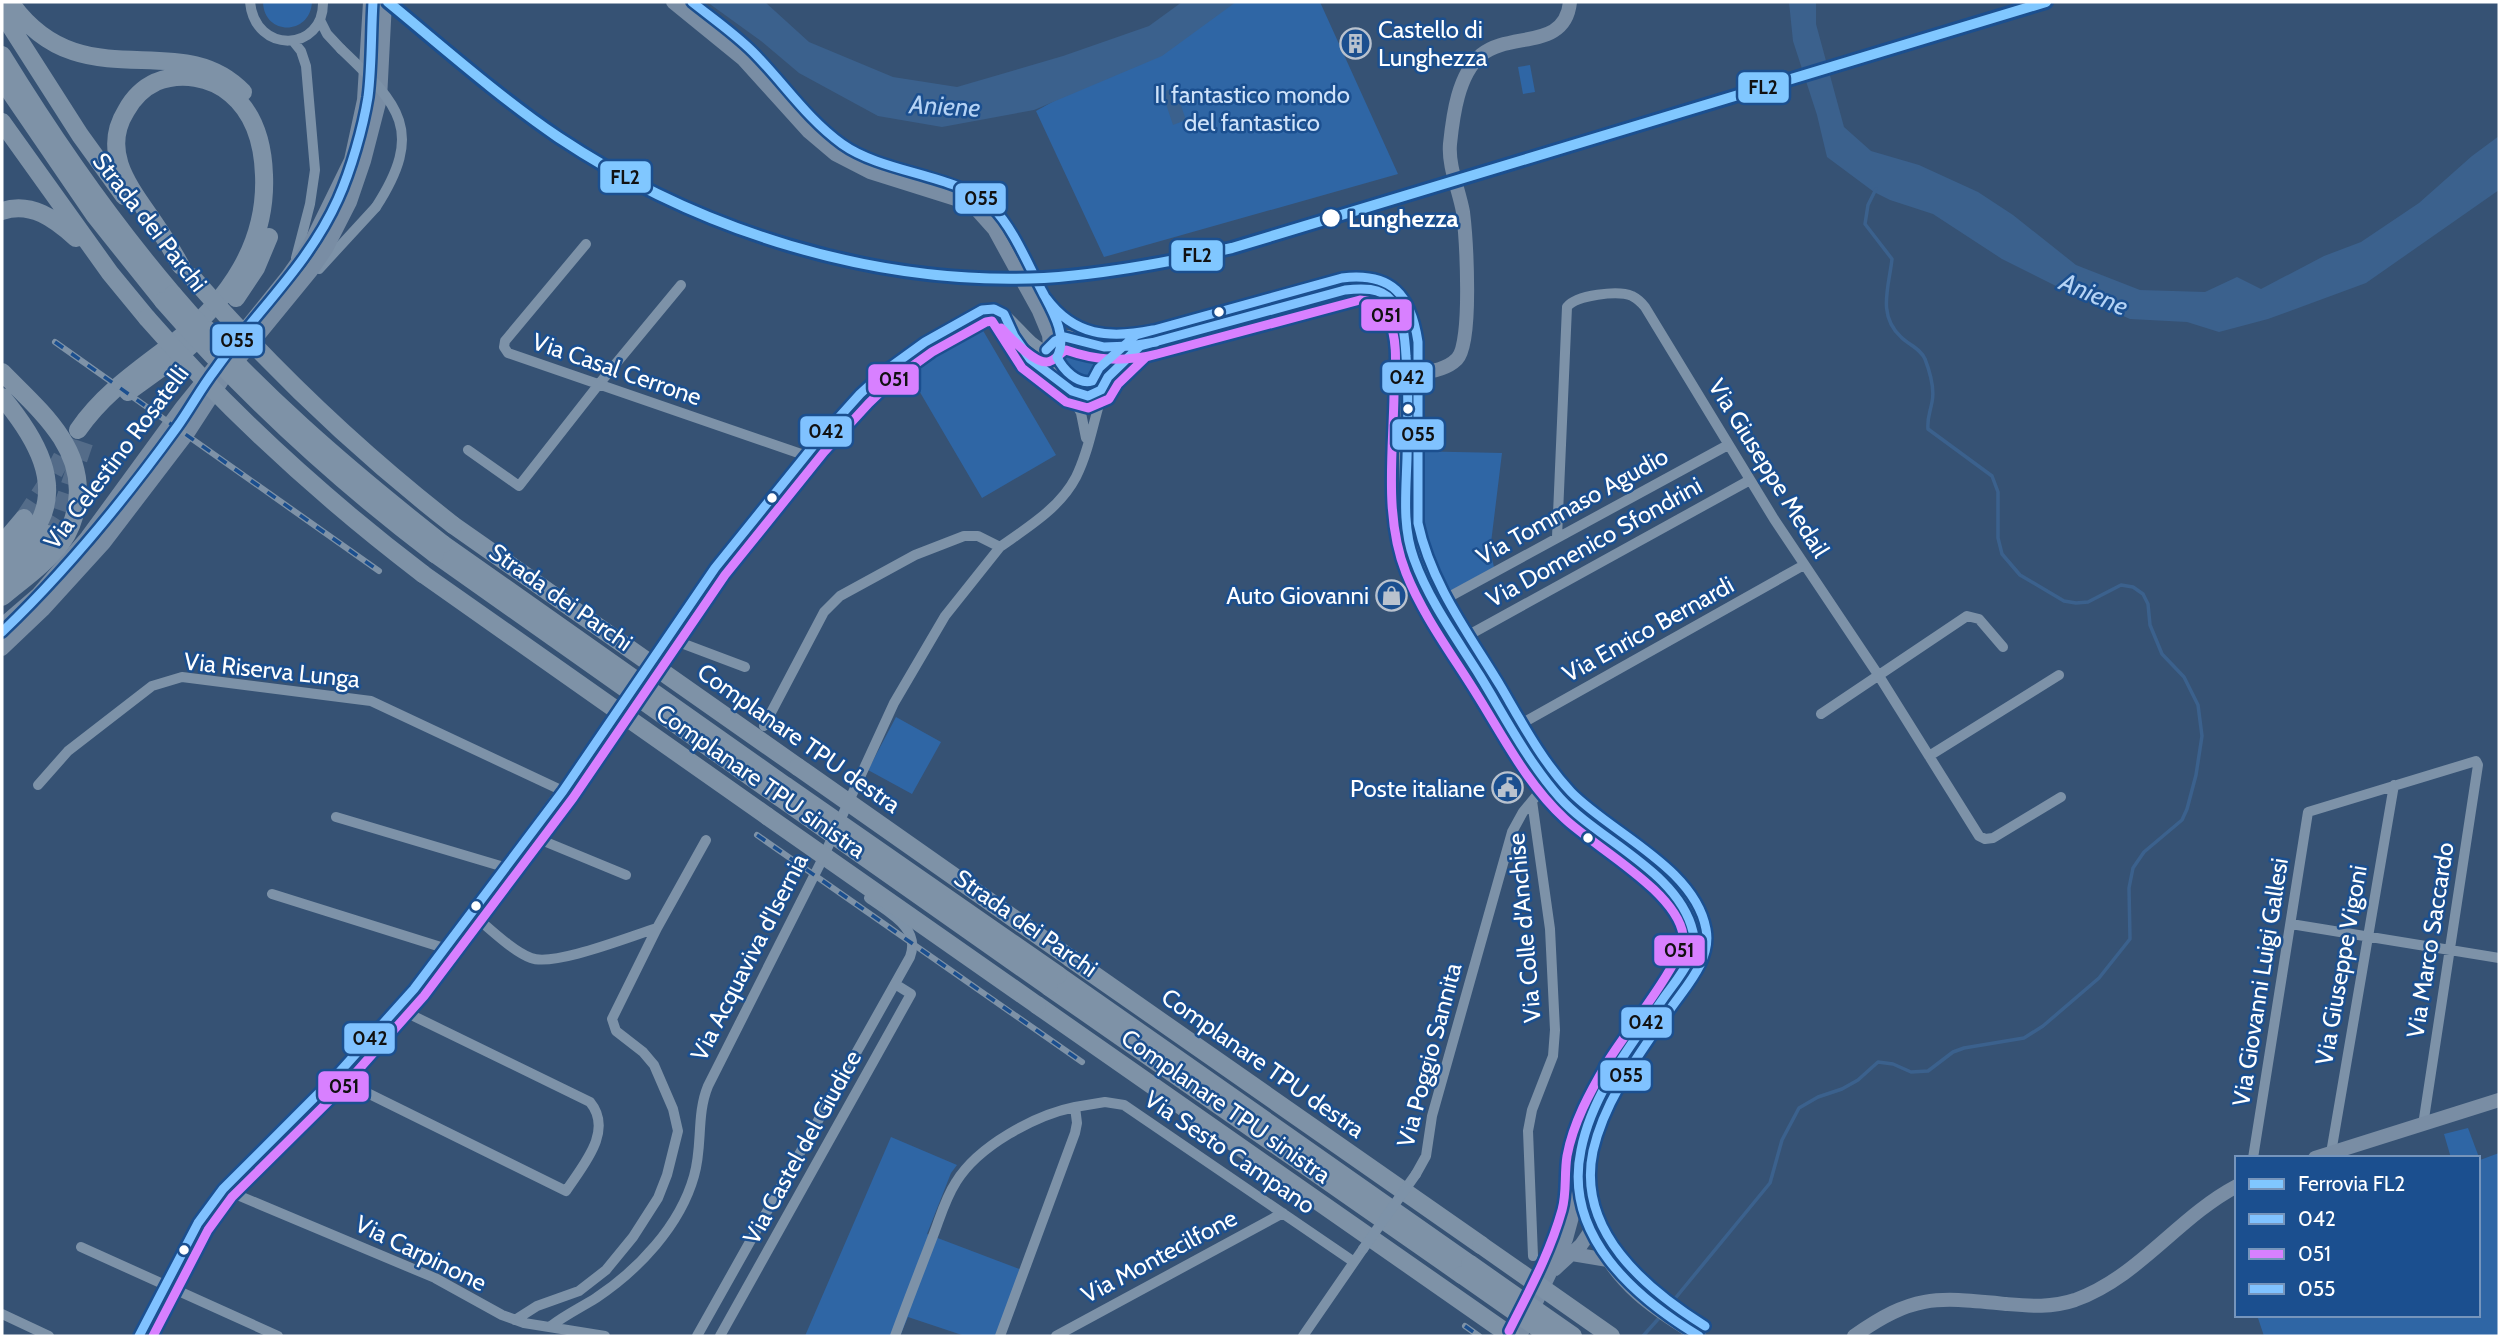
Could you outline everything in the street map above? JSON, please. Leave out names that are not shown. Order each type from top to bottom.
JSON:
[{"type":"highway","points":[[10,2],[38,33],[74,53],[118,61],[195,65],[222,73],[243,91],[256,108],[267,131],[272,151],[276,191],[272,226],[260,260],[248,281],[229,307],[198,340],[111,405],[83,432],[90,412],[109,393],[184,335],[220,299],[244,263],[259,227],[264,198],[263,158],[250,118],[241,104],[226,90],[210,82],[184,76],[166,79],[144,89],[124,114],[117,137],[119,163],[127,185],[186,272]]},
{"type":"highway","name":"Complanare TPU destra","points":[[2,13],[80,135],[139,215],[186,272],[311,404],[386,471],[453,525],[1611,1336]]},
{"type":"highway","name":"Strada dei Parchi","points":[[2,55],[85,181],[215,359],[285,429],[367,501],[1466,1270],[1573,1336]]},
{"type":"highway","name":"Strada dei Parchi","points":[[2,80],[88,207],[168,297]]},
{"type":"highway","name":"Complanare TPU sinistra","points":[[2,122],[110,273],[147,318],[260,438],[304,478],[423,573],[1511,1336]]},
{"type":"highway","points":[[2,211],[22,207],[39,212],[69,232],[110,273]]},
{"type":"highway","points":[[2,372],[63,440],[76,467],[78,492],[71,526],[61,543],[2,597]]},
{"type":"highway","points":[[2,397],[36,445],[46,472],[47,488],[45,508],[37,527],[2,562]]},
{"type":"highway","points":[[2,544],[24,518]]},
{"type":"highway","points":[[2,578],[48,534]]},
{"type":"highway","name":"Strada dei Parchi","points":[[1466,1270],[1549,1336]]},
{"type":"street","points":[[250,2],[251,15],[257,26],[267,36],[279,41],[293,41],[304,37],[320,20],[323,2]]},
{"type":"street","name":"Via Celestino Rosatelli","points":[[2,625],[38,594],[87,537],[182,407],[309,246],[351,160],[364,100],[370,2]]},
{"type":"street","name":"Via Celestino Rosatelli","points":[[2,649],[43,610],[104,543],[188,433],[225,376],[311,271],[351,202],[364,162],[380,99],[384,2]]},
{"type":"street","points":[[673,2],[733,50],[809,132],[835,154],[890,180],[964,202],[984,216],[1003,244],[1039,311],[1049,335],[1045,364],[1069,390],[1083,421],[1086,445]]},
{"type":"street","points":[[1407,372],[1441,369],[1458,359],[1466,337],[1467,288],[1462,207],[1450,151],[1461,88],[1472,65],[1492,49],[1556,30],[1566,19],[1570,2]]},
{"type":"street","points":[[275,316],[376,207],[393,181],[402,148],[401,130],[393,106],[383,91],[327,34],[320,20]]},
{"type":"street","points":[[287,277],[299,252],[315,170],[306,65],[301,51],[293,41]]},
{"type":"street","name":"Via Casal Cerrone","points":[[586,244],[506,338],[504,347],[513,356],[807,456]]},
{"type":"street","points":[[468,450],[519,486],[681,285]]},
{"type":"street","points":[[1039,311],[1068,337],[1085,344],[1103,346],[1140,346],[1345,290],[1371,288],[1389,298],[1399,313],[1406,337],[1406,524],[1416,565],[1436,604],[1547,783],[1577,815],[1650,872],[1677,897],[1689,915],[1695,936],[1691,957],[1630,1048],[1598,1106],[1581,1154],[1578,1175],[1579,1190],[1592,1229],[1620,1278],[1638,1294],[1699,1336]]},
{"type":"street","name":"Via Giuseppe Medail","points":[[1558,537],[1566,311],[1573,300],[1621,293],[1640,301],[1750,480],[1977,834],[1985,839],[1993,838],[2061,797]]},
{"type":"street","points":[[139,1336],[198,1223],[223,1189],[335,1077],[414,989],[563,791],[715,568],[860,394],[896,362],[982,310],[994,309],[1004,314],[1027,338],[1048,347],[1068,337]]},
{"type":"street","points":[[1004,314],[1024,352],[1038,366],[1052,374]]},
{"type":"street","points":[[1085,344],[1105,360],[1107,380]]},
{"type":"street","points":[[1069,390],[1088,396],[1097,393],[1140,346]]},
{"type":"street","name":"Via Acquaviva d'Isernia","points":[[551,1326],[594,1300],[628,1273],[661,1237],[682,1205],[691,1186],[698,1160],[701,1111],[706,1090],[821,862],[894,703],[945,616],[1000,547],[1059,501],[1075,478],[1107,380]]},
{"type":"street","name":"Via Tommaso Agudio","points":[[1436,604],[1728,444]]},
{"type":"street","name":"Via Domenico Sfondrini","points":[[1458,640],[1750,480]]},
{"type":"street","points":[[764,726],[824,612],[839,596],[915,555],[964,536],[983,537],[1000,547]]},
{"type":"street","name":"Via Enrico Bernardi","points":[[1512,729],[1804,565]]},
{"type":"street","points":[[1821,714],[1970,616],[1979,619],[2003,647]]},
{"type":"street","points":[[668,638],[745,667]]},
{"type":"street","points":[[1929,756],[2059,675]]},
{"type":"street","name":"Via Riserva Lunga","points":[[38,785],[68,751],[152,686],[182,677],[371,701],[563,791]]},
{"type":"street","name":"Via Marco Saccardo","points":[[2393,785],[2476,761],[2478,765],[2423,1125]]},
{"type":"street","name":"Via Poggio Sannita","points":[[1303,1336],[1426,1156],[1433,1115],[1512,832],[1520,817],[1547,783]]},
{"type":"street","name":"Via Giovanni Luigi Gallesi","points":[[2253,1156],[2308,812],[2393,785]]},
{"type":"street","name":"Via Giuseppe Vigoni","points":[[2331,1153],[2393,785]]},
{"type":"street","name":"Via Colle d'Anchise","points":[[1532,801],[1548,912],[1555,1013],[1553,1056],[1532,1110],[1528,1131],[1533,1256]]},
{"type":"street","points":[[336,817],[504,867]]},
{"type":"street","points":[[529,835],[626,876]]},
{"type":"street","points":[[515,1320],[537,1306],[584,1287],[606,1270],[633,1237],[665,1181],[677,1135],[675,1114],[654,1065],[645,1054],[616,1031],[612,1019],[657,928],[706,841]]},
{"type":"street","name":"Via Castel del Giudice","points":[[697,1336],[913,949],[909,930],[902,923],[821,862]]},
{"type":"street","points":[[272,894],[444,948]]},
{"type":"street","points":[[471,913],[535,960],[565,957],[657,928]]},
{"type":"street","points":[[2291,924],[2499,958]]},
{"type":"street","name":"Via Castel del Giudice","points":[[720,1336],[911,994],[895,984]]},
{"type":"street","points":[[335,1077],[566,1191],[592,1152],[598,1133],[600,1119],[590,1102],[397,1008]]},
{"type":"street","points":[[2321,1156],[2499,1100]]},
{"type":"street","name":"Via Sesto Campano","points":[[1075,1107],[1105,1102],[1124,1105],[1354,1262]]},
{"type":"street","points":[[895,1336],[956,1182],[971,1164],[1005,1138],[1046,1114],[1075,1107],[1077,1123],[1074,1133],[1000,1336]]},
{"type":"street","points":[[1854,1336],[1897,1309],[1930,1300],[1952,1299],[2035,1307],[2076,1299],[2099,1289],[2130,1269],[2208,1204],[2235,1187]]},
{"type":"street","name":"Via Carpinone","points":[[223,1189],[414,1269],[492,1311],[515,1320],[605,1336]]},
{"type":"street","points":[[1520,1336],[1566,1238],[1579,1190]]},
{"type":"street","name":"Via Montecilfone","points":[[1056,1336],[1283,1213]]},
{"type":"street","points":[[1566,1238],[1592,1229]]},
{"type":"street","points":[[1552,1271],[1572,1254],[1592,1229]]},
{"type":"street","points":[[81,1247],[278,1336]]},
{"type":"street","points":[[1572,1254],[1608,1260]]},
{"type":"street","points":[[2,1314],[49,1336]]},
{"type":"green space","points":[[263,2],[312,2],[304,21],[287,28],[271,21],[265,13]]},
{"type":"green space","name":"Il fantastico mondo del fantastico","points":[[1232,2],[1320,2],[1398,174],[1104,257],[1036,111]]},
{"type":"green space","points":[[1530,65],[1535,92],[1523,94],[1518,67]]},
{"type":"green space","points":[[978,322],[1056,455],[982,498],[904,365]]},
{"type":"green space","points":[[1061,350],[1097,365],[1100,375],[1095,383],[1081,386],[1067,378],[1054,358]]},
{"type":"green space","points":[[1410,451],[1502,453],[1490,551],[1494,567],[1438,598],[1424,572],[1409,526]]},
{"type":"green space","points":[[896,717],[941,742],[912,794],[868,770]]},
{"type":"green space","points":[[2468,1128],[2478,1156],[2450,1156],[2444,1134]]},
{"type":"green space","points":[[891,1137],[957,1165],[951,1173],[927,1234],[1022,1270],[998,1336],[965,1336],[908,1317],[900,1336],[805,1336]]},
{"type":"green space","points":[[2499,1153],[2499,1336],[2264,1336],[2258,1317],[2480,1317],[2480,1160]]},
{"type":"water","name":"Aniene","points":[[707,2],[765,2],[809,42],[893,77],[957,87],[1063,56],[1149,26],[1182,2],[1236,2],[1162,56],[1034,110],[942,127],[878,116],[799,73],[761,41]]},
{"type":"water","name":"Aniene","points":[[1789,2],[1816,2],[1816,24],[1844,127],[1871,151],[1919,165],[1978,192],[2013,215],[2076,265],[2140,290],[2205,292],[2237,277],[2261,289],[2324,256],[2361,242],[2419,203],[2499,136],[2499,190],[2366,283],[2268,319],[2219,332],[2187,322],[2130,319],[2002,259],[1933,214],[1874,192],[1827,157],[1817,115],[1793,41]]},
{"type":"water","points":[[1175,88],[1186,120],[1173,125],[1162,92]]},
{"type":"waterway","points":[[1673,1301],[1770,1183],[1782,1140],[1799,1108],[1858,1080],[1878,1062],[1893,1064],[1911,1072],[1928,1071],[1953,1052],[1964,1048],[2024,1038],[2043,1026],[2099,978],[2130,939],[2129,888],[2133,868],[2144,852],[2182,820],[2196,775],[2202,736],[2198,705],[2184,677],[2162,654],[2150,625],[2148,604],[2143,594],[2133,587],[2121,585],[2088,602],[2076,603],[2064,601],[2020,575],[2002,554],[1998,538],[1998,492],[1992,476],[1928,429],[1933,391],[1929,369],[1923,355],[1901,337],[1889,319],[1886,300],[1892,259],[1865,224],[1868,205],[1876,189]]},
{"type":"waterway","points":[[1643,1336],[1660,1317]]},
{"type":"tunnel","points":[[48,534],[59,517],[87,434]]},
{"type":"tunnel","points":[[24,518],[52,476],[72,438]]},
{"type":"railway","points":[[55,342],[379,571]]},
{"type":"railway","points":[[757,835],[1082,1062]]},
{"type":"railway","points":[[1465,1326],[1479,1336]]},
{"type":"rail line","name":"FL2","points":[[388,2],[558,137],[612,170],[670,200],[729,225],[790,246],[853,262],[916,273],[980,278],[1044,278],[1092,274],[1232,248],[2046,2]]},
{"type":"transit line","name":"055","points":[[2,632],[72,559],[115,508],[177,427],[231,348],[297,267],[326,223],[347,175],[366,109],[373,2]]},
{"type":"transit line","name":"055","points":[[692,2],[746,45],[806,112],[842,144],[878,162],[960,187],[992,207],[1014,236],[1055,316],[1061,341],[1057,357],[1076,379],[1092,381],[1099,368],[1136,335],[1342,278],[1359,277],[1386,283],[1404,300],[1410,311],[1418,342],[1418,523],[1432,567],[1442,588],[1551,768],[1588,807],[1669,870],[1699,907],[1706,929],[1705,951],[1697,971],[1636,1059],[1606,1112],[1593,1151],[1591,1180],[1595,1207],[1605,1232],[1621,1255],[1660,1294],[1705,1326]]},
{"type":"transit line","name":"042","points":[[139,1336],[198,1223],[223,1189],[335,1077],[414,989],[563,791],[715,568],[815,444],[860,394],[885,371],[925,342],[982,310],[994,309],[1004,314],[1014,336],[1030,359],[1072,391],[1088,396],[1101,390],[1108,377],[1140,346],[1345,290],[1358,289],[1377,291],[1387,296],[1396,307],[1403,327],[1408,394],[1406,522],[1410,547],[1427,590],[1517,739],[1548,784],[1576,814],[1636,859],[1672,892],[1685,911],[1693,932],[1690,959],[1626,1052],[1594,1109],[1581,1150],[1578,1181],[1583,1209],[1593,1236],[1609,1260],[1628,1282],[1651,1302],[1699,1336]]},
{"type":"transit line","name":"055","points":[[1046,298],[1068,320],[1094,332],[1122,334],[1153,330]]},
{"type":"transit line","name":"051","points":[[153,1336],[208,1230],[232,1197],[344,1086],[424,996],[573,798],[725,575],[824,452],[893,380],[932,352],[992,321],[1022,368],[1066,402],[1088,408],[1109,399],[1118,384],[1146,357],[1360,300],[1373,303],[1383,310],[1394,336],[1392,508],[1399,552],[1421,606],[1528,777],[1565,819],[1651,887],[1677,919],[1683,935],[1674,962],[1614,1051],[1583,1108],[1567,1156],[1564,1203],[1557,1226],[1509,1331]]},
{"type":"transit line","name":"051","points":[[1001,328],[1022,349],[1041,361],[1052,361],[1066,350],[1111,359],[1157,354]]},
{"type":"transit line","name":"042","points":[[1046,350],[1055,341],[1065,337],[1104,347],[1156,342]]},
{"type":"place","name":"Castello di Lunghezza","points":[[1355,43]]},
{"type":"place","name":"Lunghezza","points":[[1331,218]]},
{"type":"place","name":"Auto Giovanni","points":[[1392,595]]},
{"type":"place","name":"Poste italiane","points":[[1508,788]]}]
